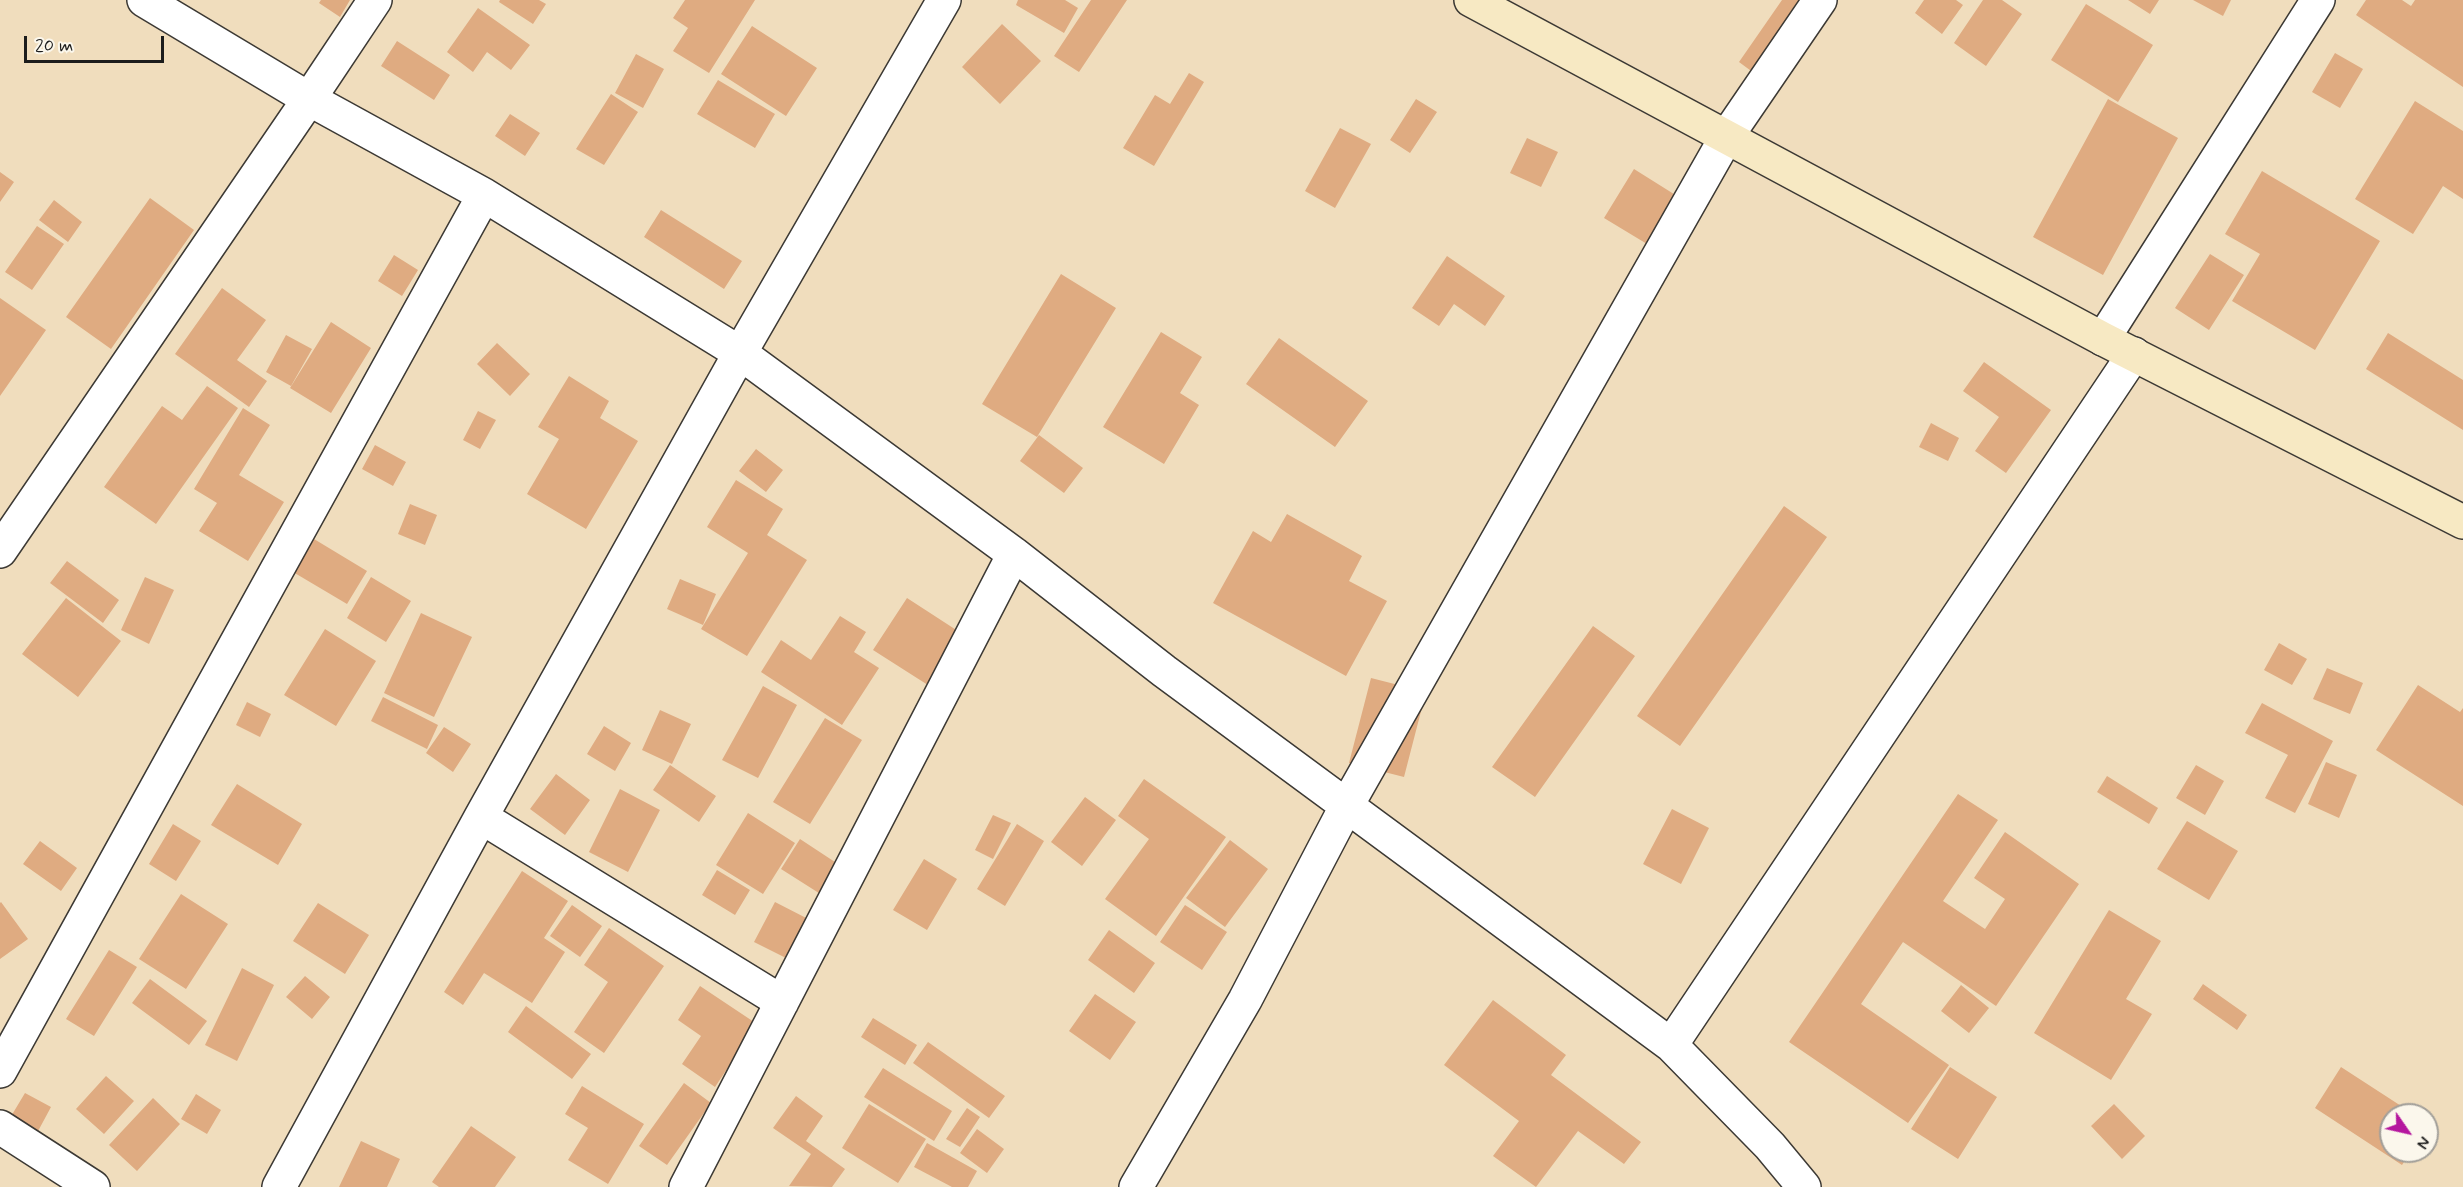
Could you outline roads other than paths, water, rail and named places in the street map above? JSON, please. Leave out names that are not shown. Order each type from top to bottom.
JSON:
[{"type":"main road","points":[[1471,0],[2103,339],[2461,517]]},
{"type":"street","points":[[144,0],[309,99],[484,195],[740,353],[1014,554],[1164,671],[1671,1045],[1770,1146],[1804,1187]]},
{"type":"street","points":[[5,532],[309,99],[375,0]]},
{"type":"street","points":[[279,1187],[481,817],[740,353],[944,0]]},
{"type":"street","points":[[1136,1187],[1245,1000],[1347,805],[1728,136],[1820,0]]},
{"type":"street","points":[[2103,339],[2319,0]]},
{"type":"street","points":[[0,1071],[484,195]]},
{"type":"street","points":[[1671,1045],[2134,354]]},
{"type":"street","points":[[686,1187],[1014,554]]},
{"type":"street","points":[[481,817],[782,1002]]},
{"type":"street","points":[[0,1127],[93,1187]]}]
